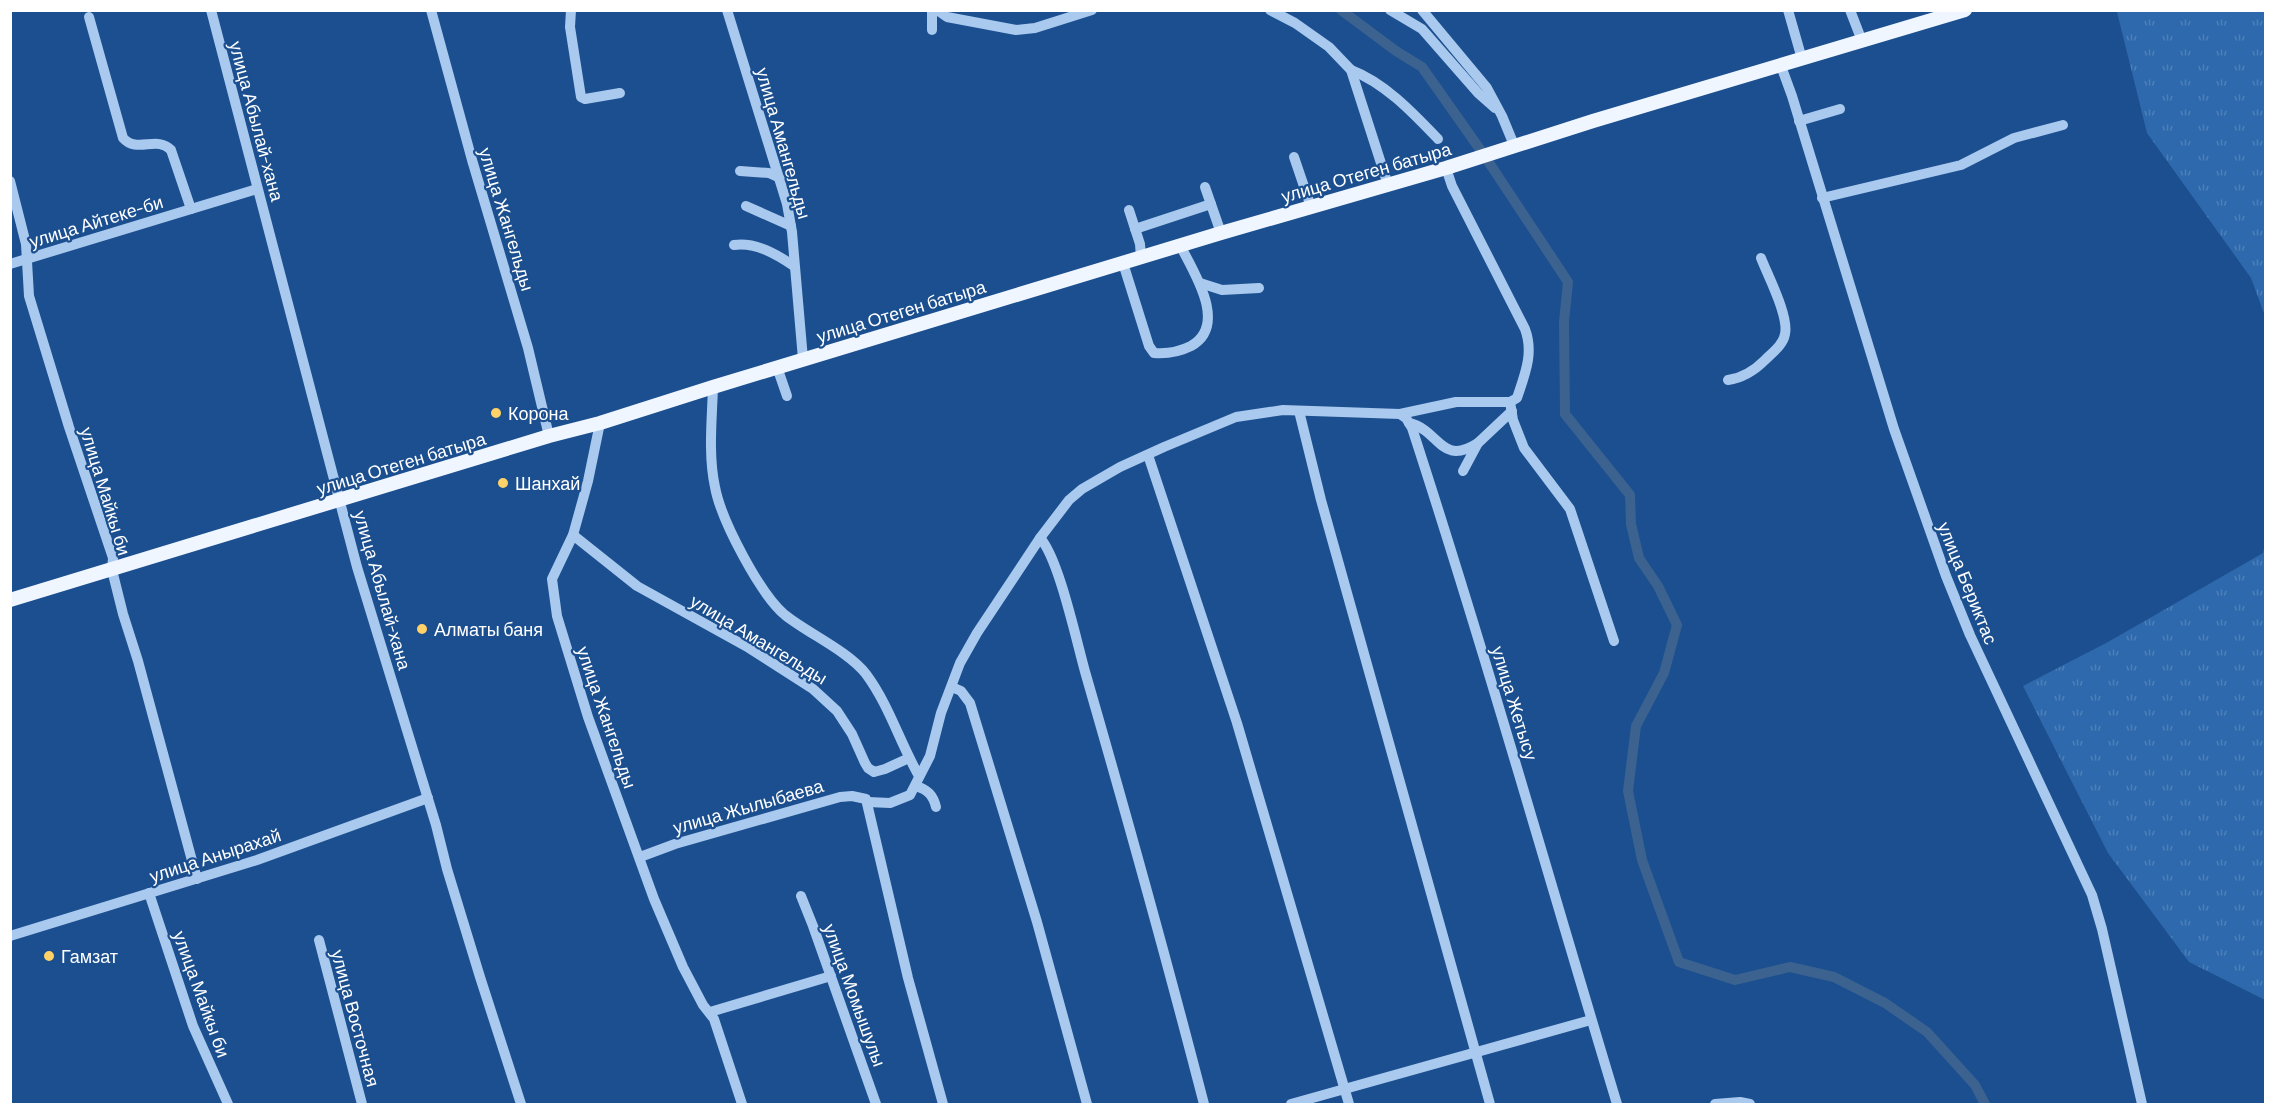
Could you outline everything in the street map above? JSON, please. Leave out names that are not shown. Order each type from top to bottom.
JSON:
[{"type":"main road","name":"улица Отеген батыра","points":[[10,600],[549,436],[600,423],[1180,245],[1446,168],[1514,145],[1965,10]]},
{"type":"street","name":"улица Абылай-хана","points":[[211,10],[256,189],[357,567],[480,977],[521,1104]]},
{"type":"street","name":"улица Жангельды","points":[[431,10],[472,160],[528,348],[549,436]]},
{"type":"street","points":[[571,10],[570,27],[581,97],[585,99],[620,93]]},
{"type":"street","name":"улица Амангельды","points":[[728,10],[780,178],[791,226],[803,359]]},
{"type":"street","points":[[932,10],[932,30]]},
{"type":"street","points":[[937,10],[947,17],[1016,30],[1026,30],[1092,10]]},
{"type":"street","points":[[1270,10],[1295,23],[1329,46],[1351,70],[1388,185]]},
{"type":"street","points":[[1390,10],[1422,29],[1478,93],[1500,112]]},
{"type":"street","points":[[1422,10],[1487,88],[1514,145]]},
{"type":"street","points":[[1788,10],[1802,59]]},
{"type":"street","points":[[1850,10],[1862,41]]},
{"type":"street","name":"улица Айтеке-би","points":[[89,17],[123,138],[134,146],[159,142],[166,144],[171,150],[191,209]]},
{"type":"street","name":"улица Бериктас","points":[[1781,66],[1894,429],[1946,576],[1970,635],[2092,895],[2105,940],[2142,1104]]},
{"type":"street","points":[[1351,70],[1365,75],[1396,99],[1438,138]]},
{"type":"street","points":[[1799,121],[1840,109]]},
{"type":"street","points":[[1822,198],[1961,165],[2014,138],[2063,125]]},
{"type":"street","points":[[1294,157],[1311,207]]},
{"type":"street","points":[[1446,168],[1452,186],[1530,341],[1526,369],[1517,398],[1478,443],[1463,471]]},
{"type":"street","points":[[740,171],[769,174],[780,178]]},
{"type":"street","name":"улица Майкы би","points":[[10,181],[26,244],[29,296],[69,427],[113,558],[112,570],[197,879]]},
{"type":"street","points":[[1205,187],[1221,233]]},
{"type":"street","name":"улица Айтеке-би","points":[[10,264],[256,189]]},
{"type":"street","points":[[1135,229],[1211,204]]},
{"type":"street","points":[[746,206],[791,226]]},
{"type":"street","points":[[1129,210],[1141,257]]},
{"type":"street","points":[[734,245],[746,244],[773,253],[794,266]]},
{"type":"street","points":[[1124,263],[1149,346],[1154,353],[1166,354],[1184,349],[1198,342],[1206,328],[1208,308],[1200,283],[1180,245]]},
{"type":"street","points":[[1728,380],[1739,378],[1759,367],[1781,344],[1786,333],[1782,312],[1761,258]]},
{"type":"street","points":[[1200,283],[1222,290],[1259,288]]},
{"type":"street","points":[[777,367],[787,396]]},
{"type":"street","points":[[713,387],[712,463],[715,489],[737,542],[773,602],[801,627],[853,661],[865,674],[887,711],[918,781],[932,795],[936,807]]},
{"type":"street","points":[[918,781],[930,756],[941,713],[960,663],[976,633],[1040,538],[1069,500],[1100,477],[1213,425],[1236,417],[1283,410],[1400,414],[1456,402],[1511,407]]},
{"type":"street","points":[[1511,407],[1517,433],[1524,448],[1570,509],[1614,641]]},
{"type":"street","points":[[1299,411],[1321,500],[1490,1104]]},
{"type":"street","name":"улица Жетысу","points":[[1400,414],[1409,423],[1442,519],[1617,1104]]},
{"type":"street","name":"улица Жангельды","points":[[600,423],[588,481],[573,535],[552,579],[557,616],[592,728],[654,899],[683,967],[703,1005],[710,1012],[742,1104]]},
{"type":"street","points":[[1409,423],[1418,425],[1448,451],[1461,452],[1478,443]]},
{"type":"street","points":[[1148,455],[1237,723],[1349,1104]]},
{"type":"street","name":"улица Амангельды","points":[[573,535],[637,586],[759,654],[813,688],[837,711],[852,734],[868,768],[874,772],[909,759]]},
{"type":"street","points":[[1040,538],[1049,550],[1064,596],[1204,1104]]},
{"type":"street","points":[[952,687],[961,691],[970,703],[1040,932],[1087,1104]]},
{"type":"street","name":"улица Жылыбаева","points":[[640,857],[686,840],[840,797],[852,796],[868,805],[900,801],[910,795],[918,781]]},
{"type":"street","name":"улица Анырахай","points":[[10,936],[257,860],[428,798]]},
{"type":"street","points":[[868,805],[908,978],[943,1104]]},
{"type":"street","name":"улица Майкы би","points":[[149,893],[193,1026],[228,1104]]},
{"type":"street","name":"улица Момышулы","points":[[801,896],[876,1104]]},
{"type":"street","name":"улица Восточная","points":[[319,940],[362,1104]]},
{"type":"street","points":[[710,1012],[831,976]]},
{"type":"street","points":[[1292,1104],[1591,1020]]},
{"type":"street","points":[[1715,1104],[1733,1102],[1750,1104]]},
{"type":"green space","points":[[2121,10],[2265,11],[2265,316],[2251,278],[2147,133],[2117,12]]},
{"type":"green space","points":[[2265,544],[2266,1000],[2189,962],[2108,853],[2023,686],[2108,642],[2263,553]]},
{"type":"waterway","points":[[1341,10],[1396,51],[1422,67],[1484,155],[1568,282],[1564,322],[1565,414],[1630,495],[1631,524],[1639,558],[1658,586],[1677,625],[1664,673],[1636,726],[1628,791],[1642,860],[1679,962],[1735,980],[1790,967],[1834,977],[1885,1003],[1927,1032],[1975,1085],[1985,1104]]},
{"type":"place","name":"Корона","points":[[496,413]]},
{"type":"place","name":"Шанхай","points":[[503,483]]},
{"type":"place","name":"Алматы баня","points":[[422,629]]},
{"type":"place","name":"Гамзат","points":[[49,956]]}]
